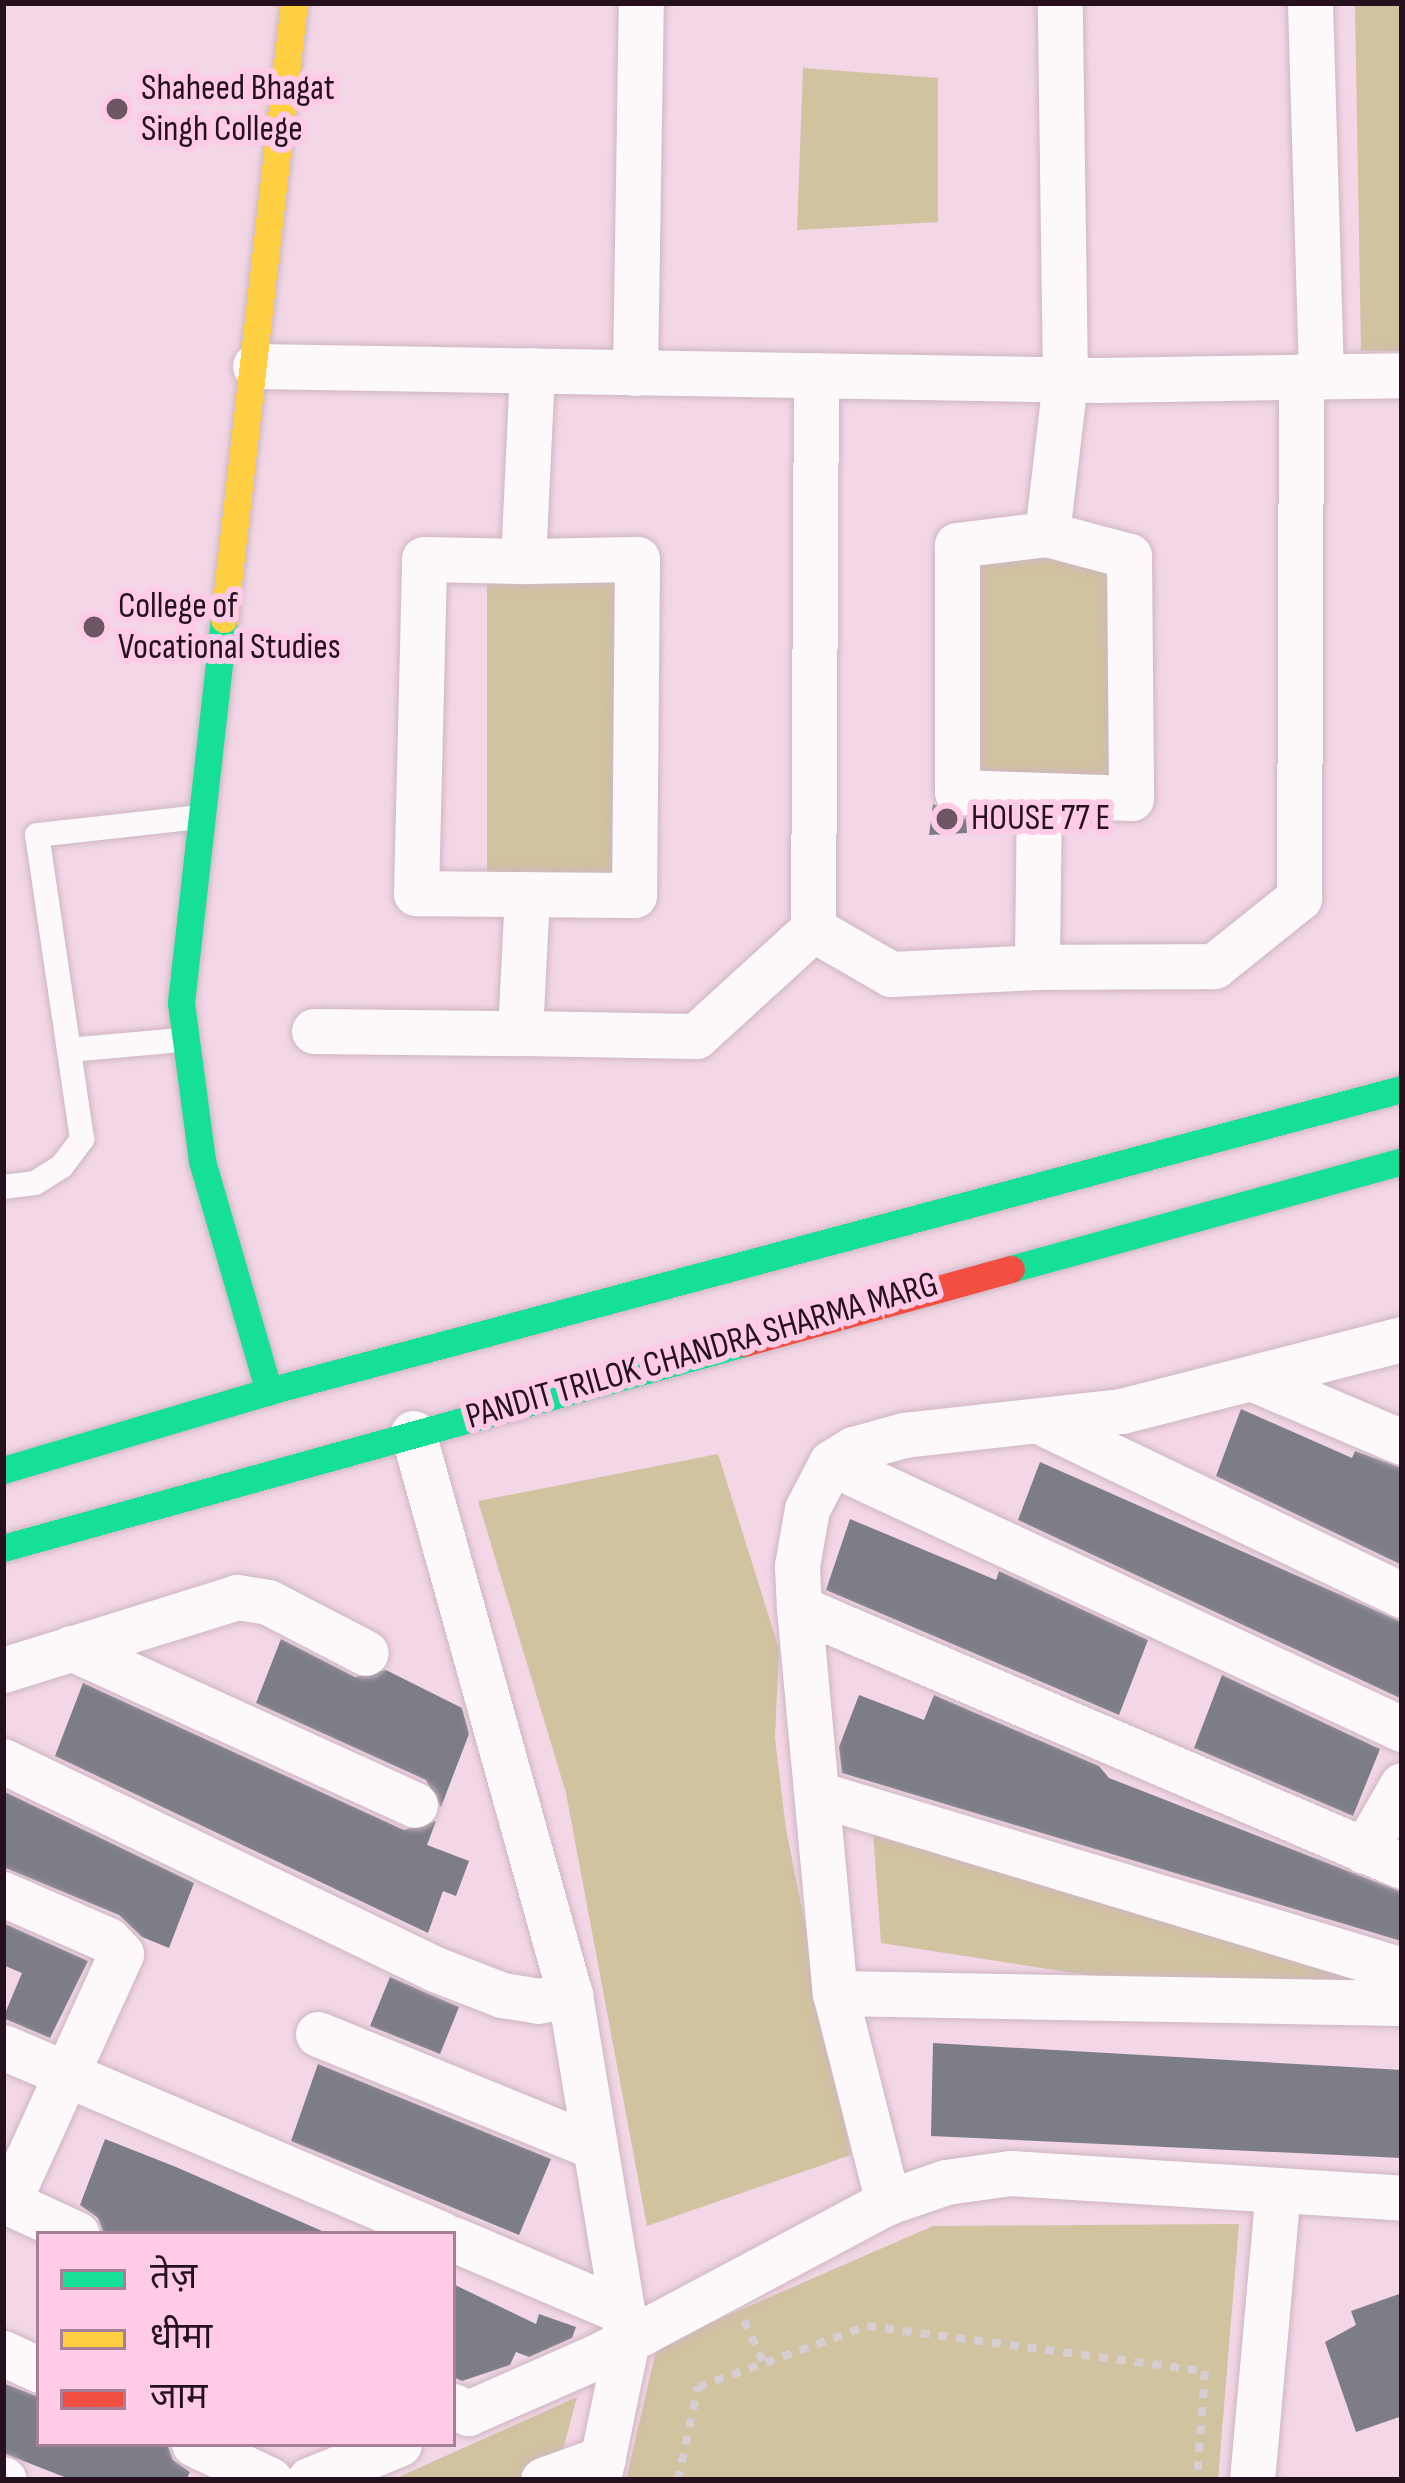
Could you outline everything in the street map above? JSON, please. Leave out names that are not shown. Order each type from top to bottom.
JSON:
[{"type":"main road","points":[[269,1391],[202,1161],[181,1003],[294,3]]},
{"type":"main road","name":"PANDIT TRILOK CHANDRA SHARMA MARG","points":[[3,1470],[269,1391],[1402,1089]]},
{"type":"main road","name":"PANDIT TRILOK CHANDRA SHARMA MARG","points":[[3,1548],[1402,1161]]},
{"type":"street","points":[[634,373],[641,3]]},
{"type":"street","points":[[1047,534],[1065,380],[1060,3]]},
{"type":"street","points":[[813,929],[891,974],[1214,966],[1299,898],[1311,376],[1310,3]]},
{"type":"street","points":[[255,366],[1065,380],[1402,375]]},
{"type":"street","points":[[523,561],[532,370]]},
{"type":"street","points":[[314,1031],[696,1036],[813,929],[816,375]]},
{"type":"street","points":[[1047,534],[1129,556],[1130,798],[957,792],[957,545],[1047,534]]},
{"type":"street","points":[[424,559],[523,561],[637,559],[634,895],[416,893],[424,559]]},
{"type":"street","points":[[1037,968],[1039,795]]},
{"type":"street","points":[[520,1033],[527,894]]},
{"type":"street","points":[[888,2202],[835,1993],[800,1608],[807,1509],[831,1463],[884,1438],[1047,1425],[1402,1339]]},
{"type":"street","points":[[1251,1378],[1402,1442]]},
{"type":"street","points":[[1047,1425],[1402,1595]]},
{"type":"street","points":[[413,1432],[570,1995],[625,2325],[600,2469],[543,2480]]},
{"type":"street","points":[[831,1463],[1402,1729]]},
{"type":"street","points":[[3,1670],[237,1597],[268,1602],[367,1653]]},
{"type":"street","points":[[800,1608],[1383,1858],[1402,1785]]},
{"type":"street","points":[[71,1648],[415,1805]]},
{"type":"street","points":[[3,1761],[435,1969],[502,1995],[538,2001],[570,1995]]},
{"type":"street","points":[[818,1794],[1402,1970]]},
{"type":"street","points":[[3,1894],[108,1940],[121,1954],[6,2201],[71,2231]]},
{"type":"street","points":[[835,1993],[1402,2003]]},
{"type":"street","points":[[318,2034],[595,2147]]},
{"type":"street","points":[[3,2047],[434,2231]]},
{"type":"street","points":[[458,2413],[625,2325],[888,2202],[1010,2173],[1402,2198]]},
{"type":"street","points":[[1252,2480],[1278,2190]]},
{"type":"street","points":[[456,2240],[625,2325]]},
{"type":"street","points":[[3,2353],[36,2369]]},
{"type":"street","points":[[200,2447],[270,2480]]},
{"type":"street","points":[[309,2480],[392,2447]]},
{"type":"lane","points":[[3,1187],[35,1184],[62,1166],[82,1139],[37,835],[203,817]]},
{"type":"lane","points":[[70,1050],[186,1040]]},
{"type":"path","points":[[678,2480],[698,2387],[867,2326],[1205,2371],[1197,2480]]},
{"type":"shaded area","points":[[1355,3],[1402,3],[1402,351],[1361,351]]},
{"type":"shaded area","points":[[803,68],[938,78],[938,222],[797,230]]},
{"type":"shaded area","points":[[1129,556],[1131,798],[979,799],[977,557]]},
{"type":"shaded area","points":[[637,559],[634,895],[487,903],[487,562]]},
{"type":"shaded area","points":[[718,1454],[779,1649],[775,1738],[786,1829],[851,2155],[647,2226],[566,1793],[478,1501]]},
{"type":"shaded area","points":[[870,1791],[1402,1983],[1402,2024],[881,1943]]},
{"type":"shaded area","points":[[1239,2224],[1218,2480],[626,2480],[657,2346],[933,2226]]},
{"type":"shaded area","points":[[577,2397],[555,2480],[392,2480]]},
{"type":"building","name":"HOUSE 77 E","points":[[933,804],[966,819],[967,833],[929,835]]},
{"type":"building","points":[[1241,1409],[1352,1458],[1355,1451],[1402,1468],[1402,1565],[1216,1476]]},
{"type":"building","points":[[1040,1462],[1402,1622],[1402,1699],[1018,1520]]},
{"type":"building","points":[[850,1519],[996,1580],[999,1571],[1148,1640],[1119,1715],[826,1590]]},
{"type":"building","points":[[281,1639],[355,1677],[386,1670],[462,1708],[469,1734],[441,1807],[426,1780],[256,1703]]},
{"type":"building","points":[[1222,1675],[1380,1749],[1353,1816],[1194,1748]]},
{"type":"building","points":[[83,1683],[404,1830],[436,1821],[427,1845],[469,1861],[456,1896],[443,1891],[428,1933],[55,1756]]},
{"type":"building","points":[[859,1695],[924,1720],[934,1695],[1099,1766],[1109,1778],[1402,1892],[1401,1941],[842,1773],[839,1747]]},
{"type":"building","points":[[3,1791],[194,1883],[169,1948],[142,1937],[119,1915],[3,1867]]},
{"type":"building","points":[[3,1923],[88,1961],[50,2038],[3,2018],[22,1973],[3,1965]]},
{"type":"building","points":[[390,1977],[459,2007],[440,2054],[370,2026]]},
{"type":"building","points":[[933,2043],[1402,2070],[1402,2158],[931,2136]]},
{"type":"building","points":[[318,2064],[551,2159],[519,2235],[291,2141]]},
{"type":"building","points":[[105,2139],[322,2231],[103,2231],[98,2218],[80,2205]]},
{"type":"building","points":[[456,2285],[536,2324],[539,2314],[576,2327],[572,2338],[529,2357],[516,2352],[510,2365],[462,2381],[456,2378]]},
{"type":"building","points":[[1402,2293],[1402,2416],[1356,2432],[1325,2342],[1356,2325],[1351,2311]]},
{"type":"building","points":[[3,2383],[36,2396],[36,2447],[168,2447],[173,2460],[190,2472],[186,2480],[72,2480],[3,2453]]},
{"type":"traffic: fast","points":[[224,619],[181,1003],[202,1161],[269,1391]]},
{"type":"traffic: fast","points":[[3,1470],[269,1391],[1402,1089]]},
{"type":"traffic: fast","points":[[1011,1269],[1402,1161]]},
{"type":"traffic: fast","points":[[3,1548],[744,1343]]},
{"type":"traffic: slow","points":[[224,619],[294,3]]},
{"type":"traffic: jam","points":[[744,1343],[1011,1269]]},
{"type":"place","name":"Shaheed Bhagat Singh College","points":[[117,109]]},
{"type":"place","name":"College of Vocational Studies","points":[[94,627]]},
{"type":"place","name":"HOUSE 77 E","points":[[947,819]]}]
